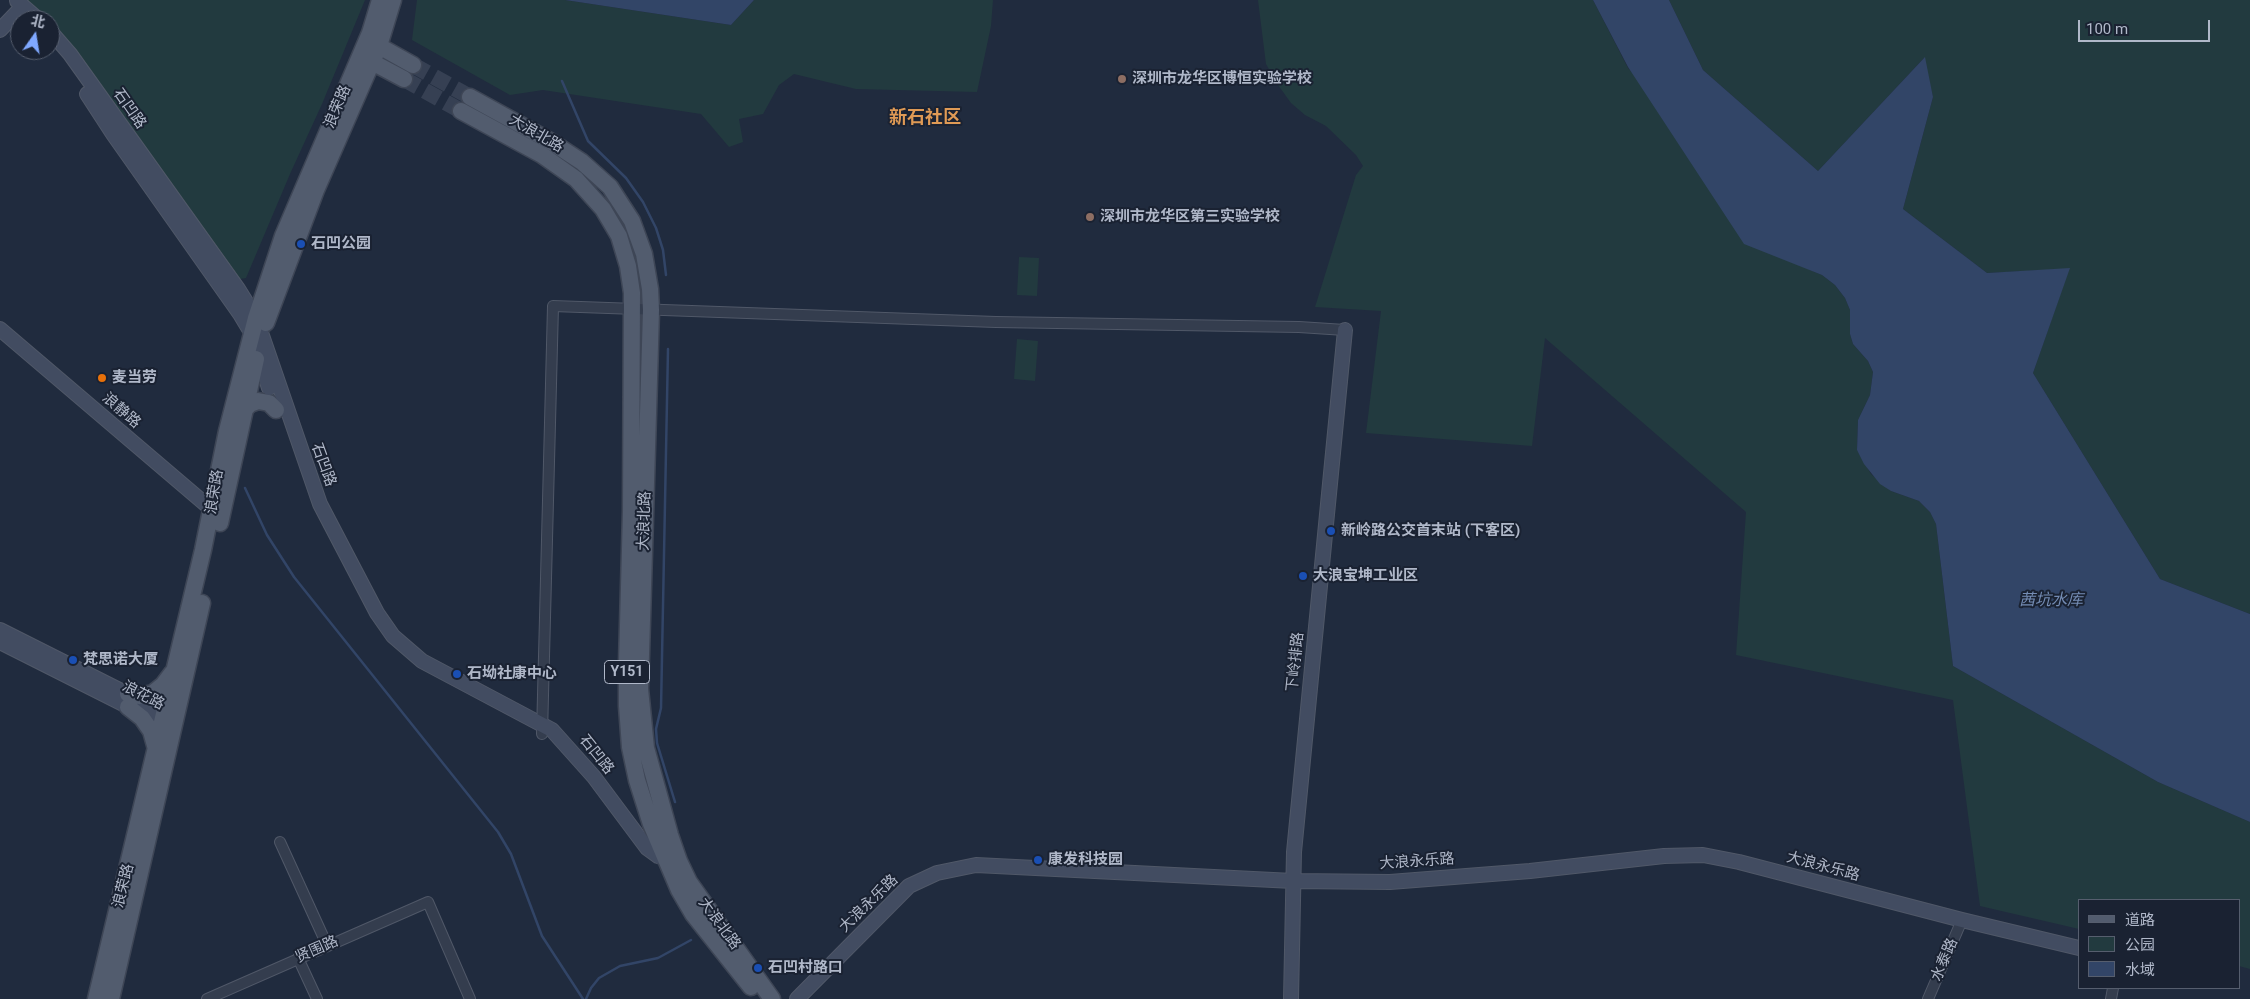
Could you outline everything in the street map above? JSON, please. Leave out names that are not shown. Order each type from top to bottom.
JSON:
[{"type":"main road","name":"浪荣路","points":[[372,46],[380,0]]},
{"type":"main road","name":"浪荣路","points":[[98,992],[156,752],[168,720],[176,664],[217,514],[228,484],[232,437],[257,329],[283,236],[393,0]]},
{"type":"main road","points":[[404,79],[372,62],[372,46],[413,65]]},
{"type":"main road","name":"浪荣路","points":[[111,999],[168,720],[217,514],[217,472],[244,410],[257,352],[257,329],[372,62]]},
{"type":"main road","name":"大浪北路","points":[[760,999],[693,914],[679,890],[663,855],[637,780],[630,747],[627,706],[632,310],[628,266],[619,236],[603,209],[576,179],[465,104],[550,141],[582,162],[610,187],[632,220],[644,254],[650,289],[651,310],[640,689],[646,748],[667,827],[689,882],[772,999]]},
{"type":"main road","points":[[244,410],[250,404],[258,401],[269,403],[276,410]]},
{"type":"main road","points":[[156,752],[155,739],[151,730],[128,700],[153,693],[164,685],[176,664]]},
{"type":"street","points":[[0,30],[21,9],[6,0]]},
{"type":"street","name":"石凹路","points":[[60,42],[238,289],[257,329],[320,504],[377,613],[393,636],[422,661],[542,729]]},
{"type":"street","name":"石凹路","points":[[60,57],[232,301],[257,329]]},
{"type":"street","points":[[542,729],[553,306],[996,322],[1299,326],[1344,330]]},
{"type":"street","name":"浪静路","points":[[0,329],[217,514]]},
{"type":"street","name":"下岭排路","points":[[1291,999],[1294,852],[1344,330]]},
{"type":"street","name":"石凹路","points":[[257,352],[276,410],[318,521],[370,618],[384,638],[399,656],[410,664],[542,729],[552,730],[571,750],[652,854],[662,857],[663,855]]},
{"type":"street","name":"浪花路","points":[[0,630],[168,720]]},
{"type":"street","name":"浪花路","points":[[0,642],[128,700]]},
{"type":"street","points":[[280,842],[327,945]]},
{"type":"street","name":"大浪永乐路","points":[[797,999],[900,894],[923,878],[976,865],[1293,881],[1390,882],[1530,871],[1664,856],[1703,855],[1740,862],[1962,920],[2078,948]]},
{"type":"street","name":"贤围路","points":[[207,999],[428,902],[470,999]]},
{"type":"street","name":"水泰路","points":[[1928,999],[1962,920]]},
{"type":"street","points":[[298,958],[317,999]]},
{"type":"street","points":[[98,992],[111,999]]},
{"type":"green space","points":[[26,0],[365,0],[246,278],[240,279],[60,38],[60,10],[36,10]]},
{"type":"green space","points":[[417,0],[565,0],[731,25],[754,0],[993,0],[991,26],[977,92],[856,89],[794,74],[779,85],[763,114],[739,119],[743,142],[729,147],[701,114],[543,90],[510,95],[412,40]]},
{"type":"green space","points":[[1258,0],[1593,0],[1628,68],[1810,270],[1822,275],[1835,285],[1845,298],[1850,310],[1850,334],[1853,344],[1868,361],[1873,372],[1870,395],[1858,420],[1857,450],[1871,474],[1891,491],[1919,501],[1930,512],[1936,524],[1953,666],[2158,782],[2250,822],[2250,969],[2240,966],[2240,899],[2078,899],[2078,929],[1980,906],[1953,700],[1736,655],[1746,512],[1545,338],[1532,446],[1366,433],[1381,311],[1315,307],[1356,175],[1363,166],[1356,155],[1326,126],[1305,115],[1291,103],[1266,64]]},
{"type":"green space","points":[[1669,0],[2250,0],[2250,614],[2160,579],[2033,373],[2069,269],[1987,273],[1903,209],[1933,97],[1924,58],[1818,171],[1703,70]]},
{"type":"green space","points":[[1019,257],[1039,258],[1037,296],[1017,295]]},
{"type":"green space","points":[[1017,339],[1038,341],[1035,381],[1014,379]]},
{"type":"water","points":[[565,0],[754,0],[731,25]]},
{"type":"water","name":"茜坑水库","points":[[1593,0],[1669,0],[1703,70],[1818,171],[1925,57],[1933,97],[1903,209],[1987,273],[2070,268],[2033,373],[2160,579],[2250,614],[2250,822],[2158,782],[1953,666],[1936,524],[1930,512],[1919,501],[1891,491],[1880,484],[1864,464],[1857,450],[1858,420],[1870,395],[1873,372],[1868,361],[1853,344],[1850,334],[1850,310],[1845,298],[1835,285],[1822,275],[1744,244],[1628,67]]},
{"type":"waterway","points":[[562,81],[588,141],[626,178],[643,202],[656,228],[663,250],[666,275]]},
{"type":"waterway","points":[[668,349],[661,708],[656,729],[657,743],[675,802]]},
{"type":"waterway","points":[[245,488],[267,535],[294,577],[498,832],[511,854],[542,936],[583,999]]},
{"type":"waterway","points":[[586,999],[591,988],[599,978],[620,966],[658,958],[691,940]]},
{"type":"tunnel","points":[[413,65],[470,97]]},
{"type":"tunnel","points":[[404,79],[461,111]]},
{"type":"place","name":"深圳市龙华区博恒实验学校","points":[[1122,79]]},
{"type":"place","name":"深圳市龙华区第三实验学校","points":[[1090,217]]},
{"type":"place","name":"石凹公园","points":[[301,244]]},
{"type":"place","name":"麦当劳","points":[[102,378]]},
{"type":"place","name":"新岭路公交首末站 (下客区)","points":[[1331,531]]},
{"type":"place","name":"大浪宝坤工业区","points":[[1303,576]]},
{"type":"place","name":"梵思诺大厦","points":[[73,660]]},
{"type":"place","name":"石坳社康中心","points":[[457,674]]},
{"type":"place","name":"康发科技园","points":[[1038,860]]},
{"type":"place","name":"石凹村路口","points":[[758,968]]},
{"type":"district","name":"新石社区","points":[[925,118]]}]
